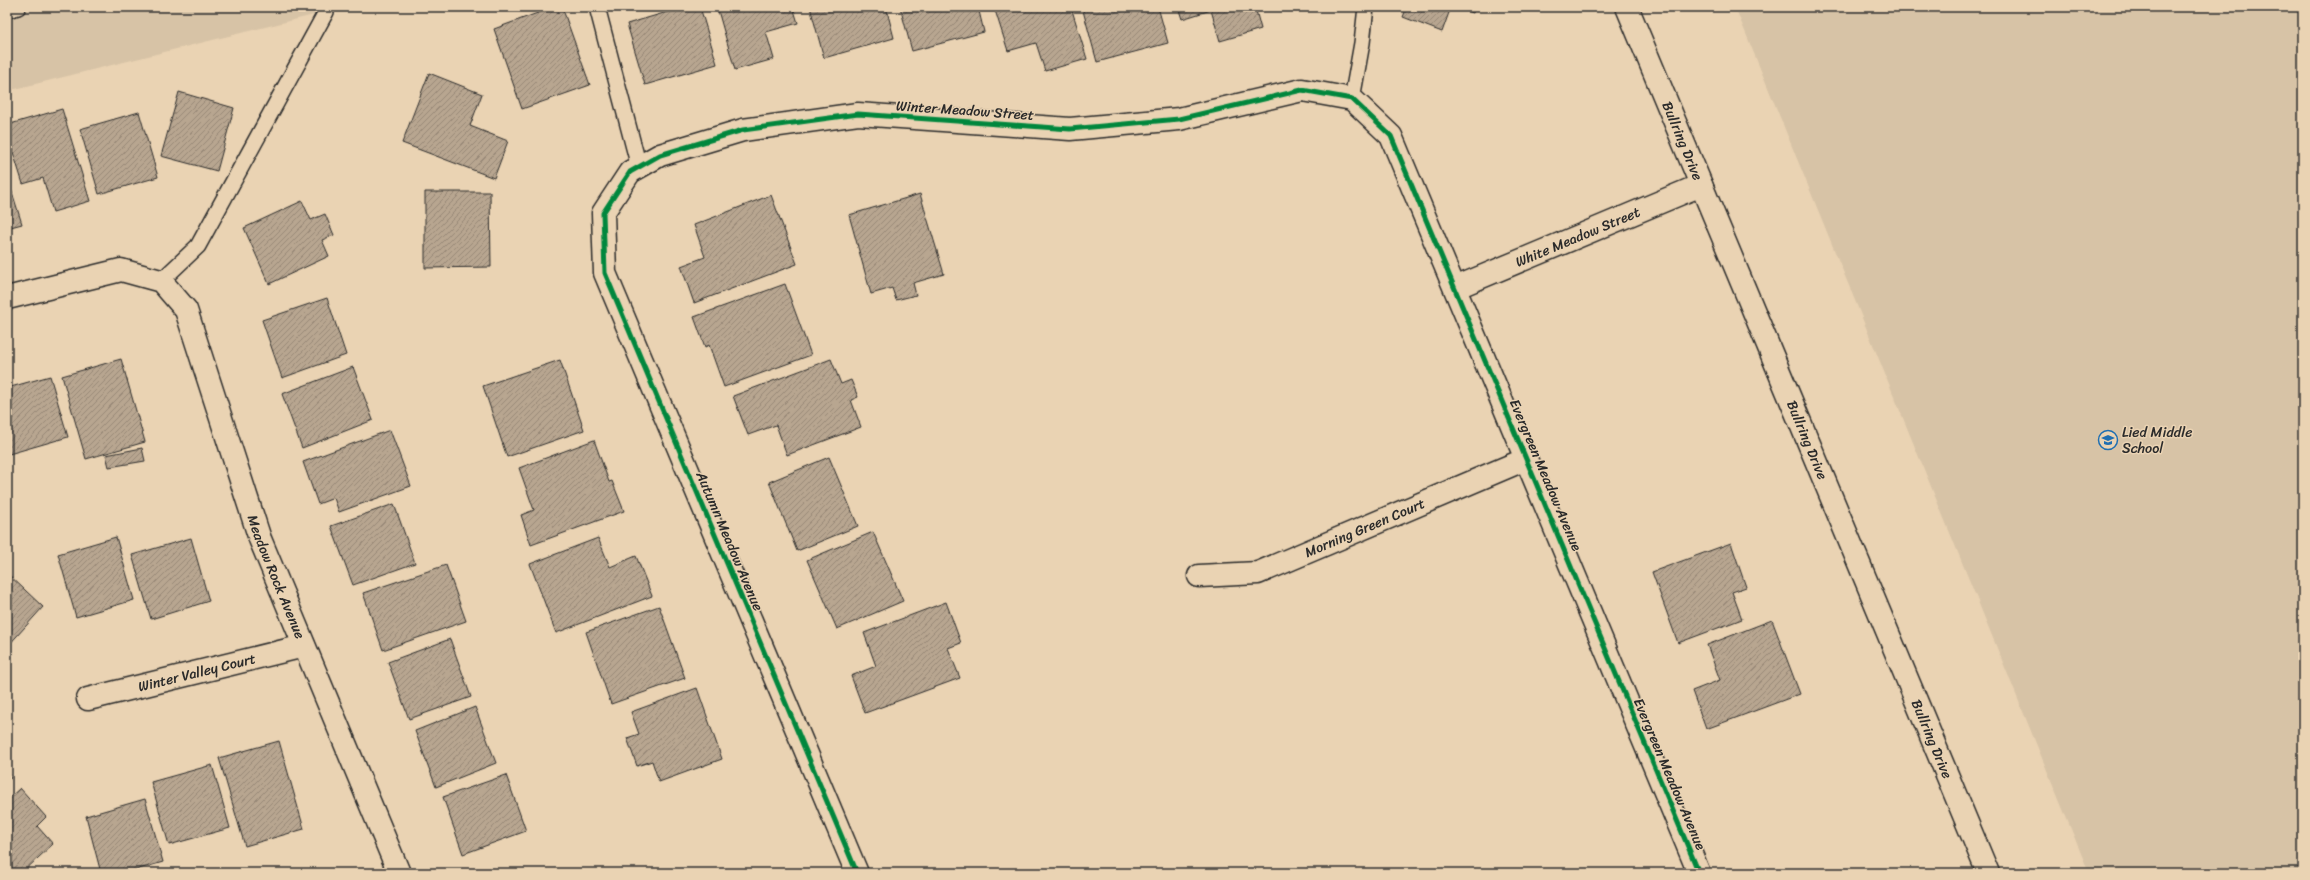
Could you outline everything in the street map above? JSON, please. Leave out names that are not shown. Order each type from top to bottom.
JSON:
[{"type":"street","name":"Bullring Drive","points":[[1627,7],[1988,873]]},
{"type":"street","name":"Winter Meadow Street","points":[[603,214],[630,172],[660,155],[743,130],[858,114],[1070,129],[1179,119],[1302,90],[1352,99]]},
{"type":"street","name":"Evergreen Meadow Avenue","points":[[1352,99],[1391,136],[1699,873]]},
{"type":"street","name":"White Meadow Street","points":[[1455,288],[1701,185]]},
{"type":"street","name":"Autumn Meadow Avenue","points":[[603,214],[605,273],[857,873]]},
{"type":"street","points":[[7,298],[121,270],[161,281]]},
{"type":"street","name":"Meadow Rock Avenue","points":[[161,281],[186,310],[260,539],[399,873]]},
{"type":"street","name":"Morning Green Court","points":[[1199,576],[1258,573],[1526,459]]},
{"type":"street","name":"Winter Valley Court","points":[[88,699],[304,646]]},
{"type":"lane","points":[[7,10],[18,7]]},
{"type":"lane","points":[[161,281],[198,246],[326,12],[324,7]]},
{"type":"lane","points":[[597,7],[639,167]]},
{"type":"lane","points":[[1352,99],[1362,43],[1366,7]]},
{"type":"shaded area","points":[[7,7],[346,7],[7,91]]},
{"type":"shaded area","name":"Lied Middle School","points":[[1735,7],[2303,7],[2303,873],[2089,873]]},
{"type":"building","points":[[554,7],[562,7],[590,85],[522,109],[494,29]]},
{"type":"building","points":[[684,7],[700,7],[717,64],[645,85],[627,24]]},
{"type":"building","points":[[717,7],[793,7],[798,23],[766,32],[774,59],[735,70]]},
{"type":"building","points":[[810,7],[886,7],[894,38],[824,58]]},
{"type":"building","points":[[900,7],[978,7],[984,32],[912,51]]},
{"type":"building","points":[[994,7],[1071,7],[1087,59],[1045,71],[1036,43],[1008,51]]},
{"type":"building","points":[[1082,7],[1158,7],[1168,43],[1097,62]]},
{"type":"building","points":[[1178,7],[1255,7],[1261,29],[1220,41],[1211,10],[1182,19]]},
{"type":"building","points":[[1407,7],[1451,7],[1442,32],[1403,17]]},
{"type":"building","points":[[1457,7],[1475,7],[1473,13]]},
{"type":"building","points":[[429,73],[482,94],[470,126],[508,141],[494,178],[402,143]]},
{"type":"building","points":[[179,92],[234,108],[217,171],[161,156]]},
{"type":"building","points":[[62,109],[90,201],[53,212],[43,178],[23,184],[7,133],[7,125]]},
{"type":"building","points":[[139,112],[158,177],[99,194],[80,129]]},
{"type":"building","points":[[7,176],[22,224],[7,228]]},
{"type":"building","points":[[425,192],[490,192],[491,267],[425,268]]},
{"type":"building","points":[[920,194],[944,274],[913,283],[916,295],[896,300],[892,288],[871,294],[849,215]]},
{"type":"building","points":[[771,195],[797,264],[694,303],[681,266],[705,257],[694,225]]},
{"type":"building","points":[[302,201],[311,220],[325,214],[334,235],[322,240],[329,256],[269,284],[244,228]]},
{"type":"building","points":[[785,284],[811,355],[724,387],[709,345],[705,347],[694,317]]},
{"type":"building","points":[[327,298],[346,355],[282,378],[262,320]]},
{"type":"building","points":[[121,359],[145,442],[86,459],[62,376]]},
{"type":"building","points":[[831,359],[841,384],[851,380],[858,397],[851,400],[861,427],[787,455],[776,425],[748,435],[733,396]]},
{"type":"building","points":[[560,360],[584,430],[507,457],[483,386]]},
{"type":"building","points":[[353,367],[373,420],[302,448],[282,394]]},
{"type":"building","points":[[50,376],[68,437],[9,454],[7,446],[7,388]]},
{"type":"building","points":[[390,430],[411,486],[339,512],[334,498],[318,504],[303,462]]},
{"type":"building","points":[[594,440],[609,482],[612,481],[624,511],[531,545],[521,515],[534,510],[519,468]]},
{"type":"building","points":[[142,448],[145,461],[109,467],[106,455]]},
{"type":"building","points":[[829,457],[858,526],[797,551],[769,482]]},
{"type":"building","points":[[394,504],[415,563],[353,585],[331,526]]},
{"type":"building","points":[[873,532],[903,601],[837,629],[807,560]]},
{"type":"building","points":[[116,537],[134,600],[76,617],[58,554]]},
{"type":"building","points":[[191,538],[209,601],[151,619],[132,555]]},
{"type":"building","points":[[598,538],[610,567],[636,556],[652,596],[556,633],[530,564]]},
{"type":"building","points":[[1731,543],[1746,587],[1732,592],[1742,619],[1678,643],[1652,572]]},
{"type":"building","points":[[446,565],[466,621],[383,650],[363,593]]},
{"type":"building","points":[[7,573],[43,607],[7,647]]},
{"type":"building","points":[[946,602],[961,643],[948,648],[960,678],[865,713],[851,676],[876,666],[864,633]]},
{"type":"building","points":[[659,606],[685,678],[611,704],[586,632]]},
{"type":"building","points":[[1772,620],[1800,694],[1706,729],[1692,691],[1720,680],[1707,645]]},
{"type":"building","points":[[450,639],[471,697],[409,719],[388,662]]},
{"type":"building","points":[[697,688],[722,759],[659,782],[652,761],[637,766],[627,738],[639,734],[631,712]]},
{"type":"building","points":[[475,707],[496,763],[436,787],[415,731]]},
{"type":"building","points":[[279,741],[304,829],[245,846],[219,758]]},
{"type":"building","points":[[212,765],[230,828],[169,845],[151,782]]},
{"type":"building","points":[[7,772],[11,778],[7,781]]},
{"type":"building","points":[[506,775],[526,831],[463,854],[443,797]]},
{"type":"building","points":[[20,788],[46,817],[37,826],[53,844],[22,873],[7,873],[7,800]]},
{"type":"building","points":[[145,799],[163,862],[125,873],[101,873],[86,816]]},
{"type":"cycle path","points":[[857,873],[605,273],[603,213],[630,172],[660,155],[743,130],[858,114],[1070,129],[1179,119],[1302,90],[1352,99],[1391,136],[1699,873]]},
{"type":"place","name":"Lied Middle School","points":[[2108,440]]}]
